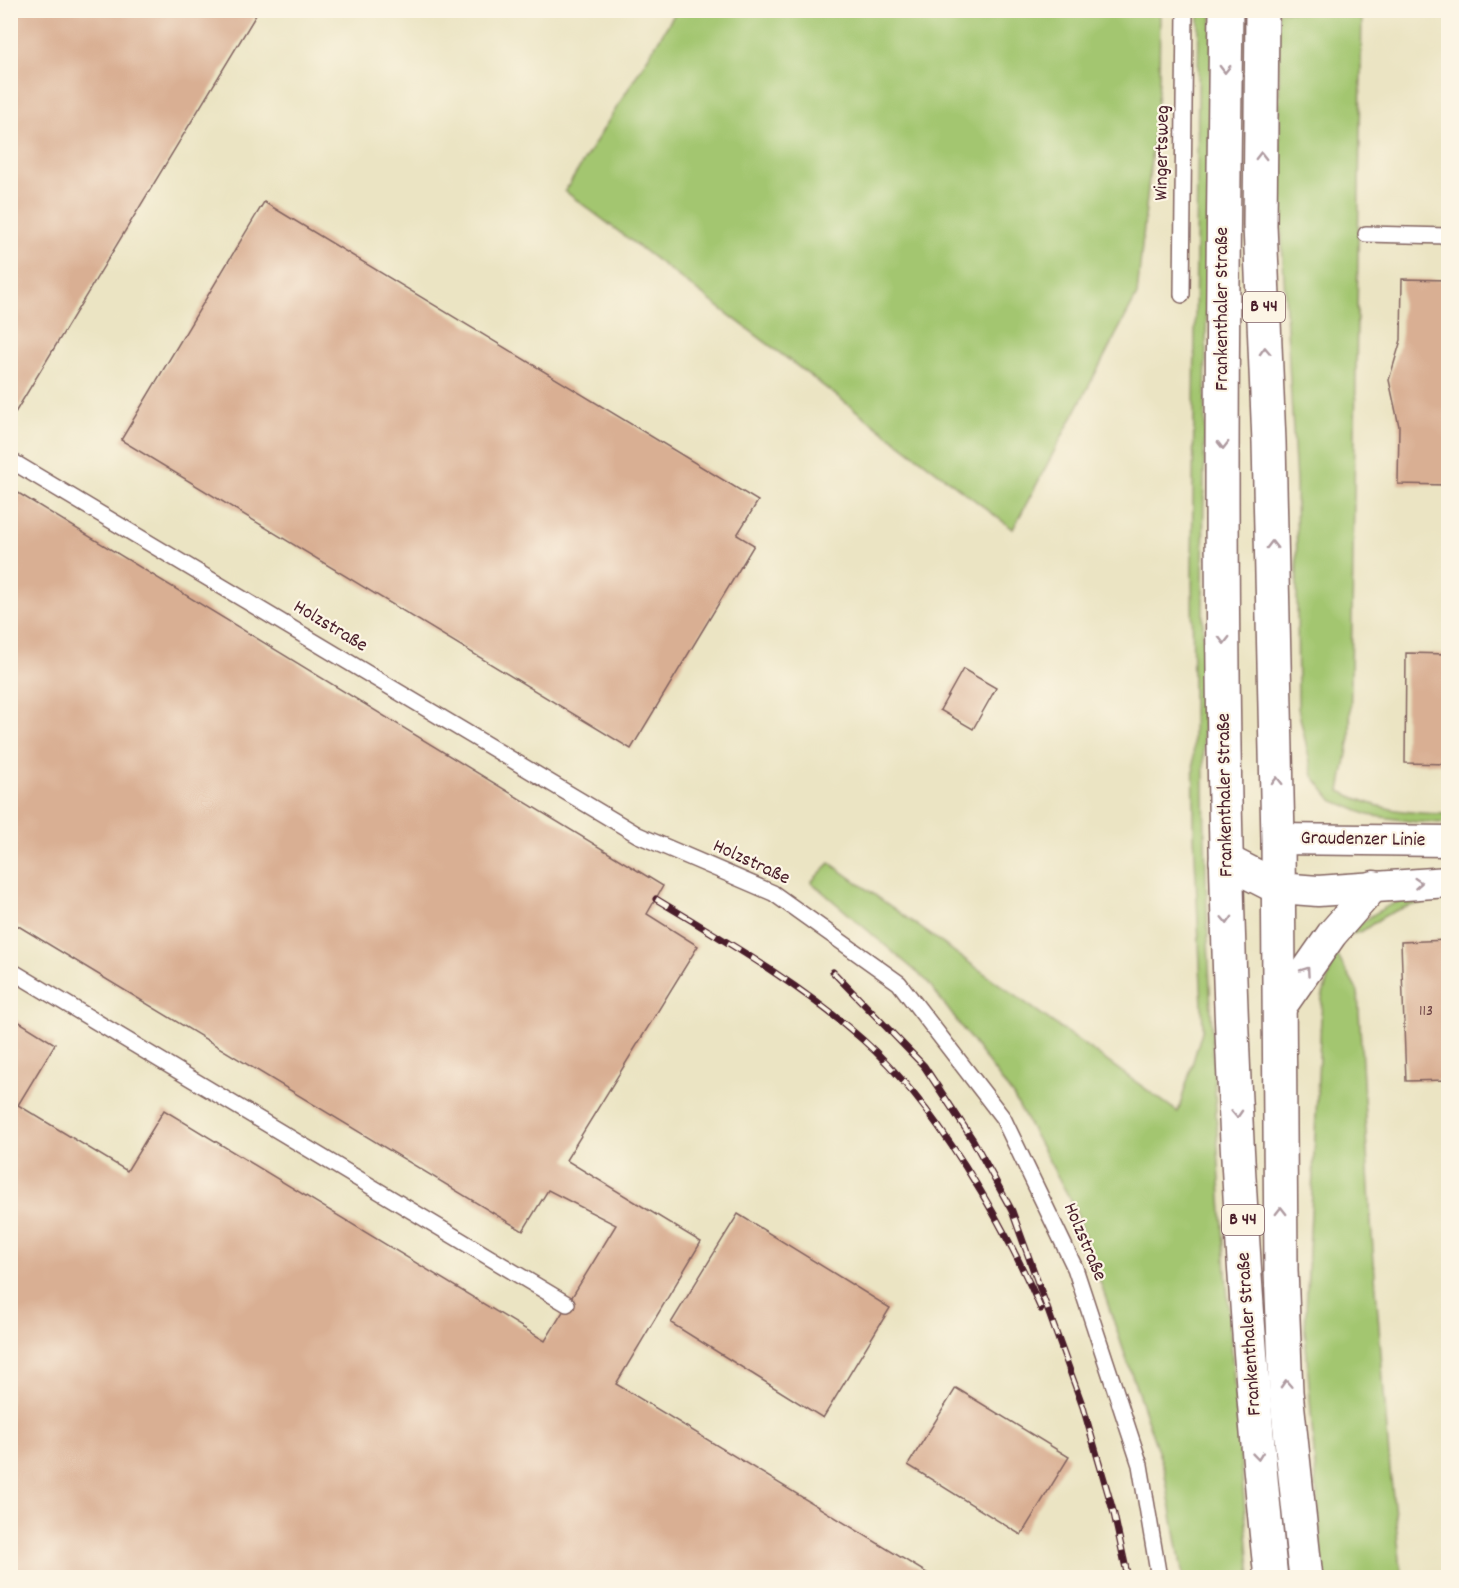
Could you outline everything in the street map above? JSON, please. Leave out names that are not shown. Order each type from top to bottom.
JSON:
[{"type":"main road","name":"Frankenthaler Straße","points":[[1226,10],[1222,387],[1226,861],[1252,1385],[1270,1578]]},
{"type":"main road","name":"Frankenthaler Straße","points":[[1262,10],[1260,225],[1269,442],[1279,888],[1281,1270],[1285,1370],[1306,1578]]},
{"type":"main road","points":[[1226,861],[1278,839]]},
{"type":"main road","points":[[1226,861],[1279,888]]},
{"type":"street","name":"Graudenzer Linie","points":[[1278,839],[1449,841]]},
{"type":"street","points":[[1279,888],[1318,891],[1449,882]]},
{"type":"street","points":[[1281,1007],[1332,934],[1374,886]]},
{"type":"lane","name":"Wingertsweg","points":[[1182,295],[1185,10]]},
{"type":"lane","points":[[1366,234],[1449,236]]},
{"type":"lane","name":"Holzstraße","points":[[10,460],[638,835],[773,893],[899,983],[1003,1118],[1075,1268],[1140,1465],[1159,1578]]},
{"type":"lane","points":[[10,970],[567,1304]]},
{"type":"green space","points":[[677,10],[1160,11],[1159,81],[1137,295],[1013,529],[565,191]]},
{"type":"green space","points":[[1199,11],[1212,11],[1203,631],[1205,838],[1211,1023],[1235,1393],[1251,1577],[1183,1577],[1164,1469],[1075,1208],[1013,1096],[927,981],[811,882],[830,863],[1178,1112],[1203,1028],[1194,835],[1192,570]]},
{"type":"green space","points":[[1278,11],[1362,11],[1350,738],[1340,791],[1392,809],[1448,814],[1448,823],[1416,822],[1368,815],[1332,800],[1313,776],[1298,708],[1296,482],[1281,226]]},
{"type":"green space","points":[[1448,890],[1448,900],[1405,907],[1381,918],[1363,931],[1349,934],[1373,914],[1395,903]]},
{"type":"green space","points":[[1336,953],[1358,992],[1371,1223],[1390,1470],[1402,1577],[1324,1578],[1305,1330],[1322,998]]},
{"type":"building","points":[[10,10],[259,10],[10,421]]},
{"type":"building","points":[[264,202],[758,501],[737,535],[754,545],[631,749],[121,440]]},
{"type":"building","points":[[1402,279],[1448,280],[1448,485],[1398,484],[1399,426],[1389,380],[1401,340]]},
{"type":"building","points":[[10,488],[663,886],[647,914],[698,946],[566,1160],[701,1242],[616,1384],[935,1578],[10,1578],[10,1016],[55,1044],[18,1105],[127,1171],[164,1110],[545,1341],[616,1225],[548,1190],[523,1231],[10,921]]},
{"type":"building","points":[[1406,653],[1448,654],[1448,764],[1405,763]]},
{"type":"building","points":[[963,669],[996,688],[973,729],[940,710]]},
{"type":"building","points":[[1448,940],[1448,1080],[1406,1081],[1401,942]]},
{"type":"building","points":[[738,1214],[890,1308],[823,1418],[671,1323]]},
{"type":"building","points":[[956,1388],[1069,1457],[1021,1535],[908,1465]]},
{"type":"railway","points":[[656,899],[789,982],[839,1020],[890,1066],[941,1130],[965,1166],[1007,1239],[1041,1309]]},
{"type":"railway","points":[[833,972],[924,1066],[973,1140],[1012,1211],[1083,1407],[1114,1514],[1128,1578]]}]
